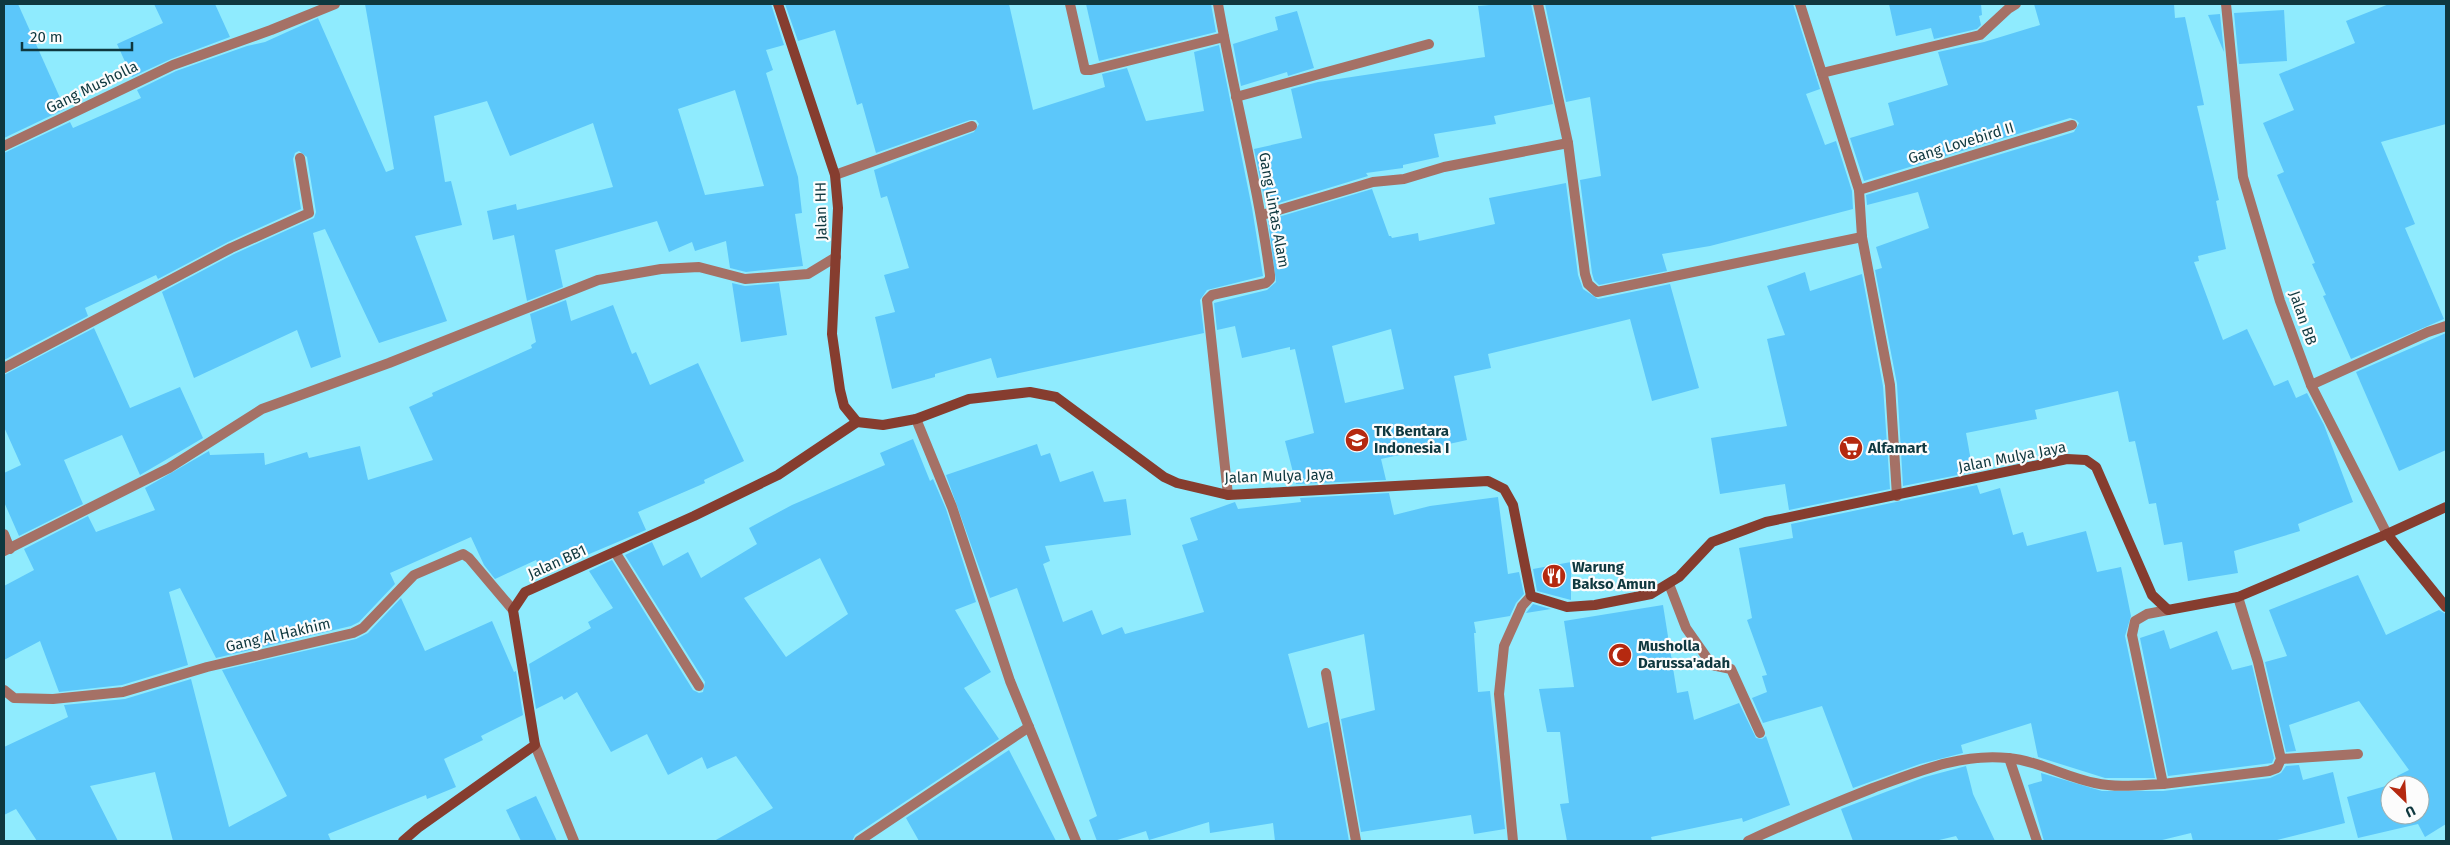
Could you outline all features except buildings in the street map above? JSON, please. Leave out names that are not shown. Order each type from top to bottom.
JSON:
[{"type":"street","name":"Gang Musholla","points":[[4,146],[173,64],[271,30],[335,4]]},
{"type":"street","name":"Jalan HH","points":[[779,4],[835,175],[838,208],[832,334],[835,364],[844,406],[857,422]]},
{"type":"street","points":[[1070,4],[1085,70],[1224,37]]},
{"type":"street","name":"Gang Lintas Alam","points":[[1218,4],[1262,215],[1270,279],[1266,283],[1212,295],[1206,300],[1228,495]]},
{"type":"street","points":[[1538,4],[1568,143],[1585,274],[1588,284],[1597,292],[1862,236]]},
{"type":"street","points":[[1800,4],[1859,190],[1862,236],[1890,385],[1897,496]]},
{"type":"street","points":[[1822,72],[1980,34],[2016,4]]},
{"type":"street","name":"Jalan BB","points":[[2226,4],[2243,177],[2280,301],[2311,385],[2387,534],[2446,607]]},
{"type":"street","points":[[1236,97],[1429,44]]},
{"type":"street","name":"Gang Lovebird II","points":[[1859,190],[2072,125]]},
{"type":"street","points":[[835,175],[972,126]]},
{"type":"street","points":[[1262,215],[1373,182],[1404,179],[1444,167],[1568,143]]},
{"type":"street","points":[[4,368],[231,248],[309,213],[300,158]]},
{"type":"street","points":[[4,534],[7,550],[169,468],[262,409],[389,363],[598,280],[661,269],[699,267],[745,279],[808,274],[836,257]]},
{"type":"street","points":[[2311,385],[2428,332],[2446,326]]},
{"type":"street","name":"Jalan Mulya Jaya","points":[[857,422],[883,425],[916,419],[969,399],[1030,392],[1056,397],[1164,477],[1177,483],[1228,495],[1488,481],[1504,489],[1513,505],[1531,596],[1567,607],[1595,605],[1651,594],[1678,577],[1712,542],[1766,522],[2067,459],[2086,460],[2096,468],[2152,595],[2168,610]]},
{"type":"street","points":[[916,419],[952,507],[1006,668],[1076,841]]},
{"type":"street","name":"Jalan BB1","points":[[513,610],[525,592],[778,475],[857,422]]},
{"type":"street","points":[[2163,784],[2132,635],[2135,621],[2147,614],[2238,596],[2387,534],[2446,507]]},
{"type":"street","points":[[615,552],[699,686]]},
{"type":"street","name":"Gang Al Hakhim","points":[[4,690],[14,698],[53,699],[123,692],[207,667],[353,633],[363,628],[414,575],[463,554],[469,558],[513,610]]},
{"type":"street","points":[[1669,584],[1686,628],[1712,664],[1732,669],[1760,733]]},
{"type":"street","points":[[1513,841],[1500,694],[1504,646],[1522,606],[1531,596]]},
{"type":"street","points":[[1748,841],[1807,814],[1932,766],[1971,757],[2009,758],[2048,767],[2095,784],[2117,787],[2163,784],[2269,771],[2277,768],[2281,759],[2258,662],[2238,596]]},
{"type":"street","points":[[513,610],[535,744],[574,841]]},
{"type":"street","points":[[1326,673],[1356,841]]},
{"type":"street","points":[[859,841],[1029,727]]},
{"type":"street","points":[[403,841],[418,828],[535,744]]},
{"type":"street","points":[[2281,759],[2358,754]]},
{"type":"street","points":[[2009,758],[2038,841]]},
{"type":"place","name":"TK Bentara Indonesia I","points":[[1357,440]]},
{"type":"place","name":"Alfamart","points":[[1851,448]]},
{"type":"place","name":"Warung Bakso Amun","points":[[1554,576]]},
{"type":"place","name":"Musholla Darussa'adah","points":[[1620,655]]}]
